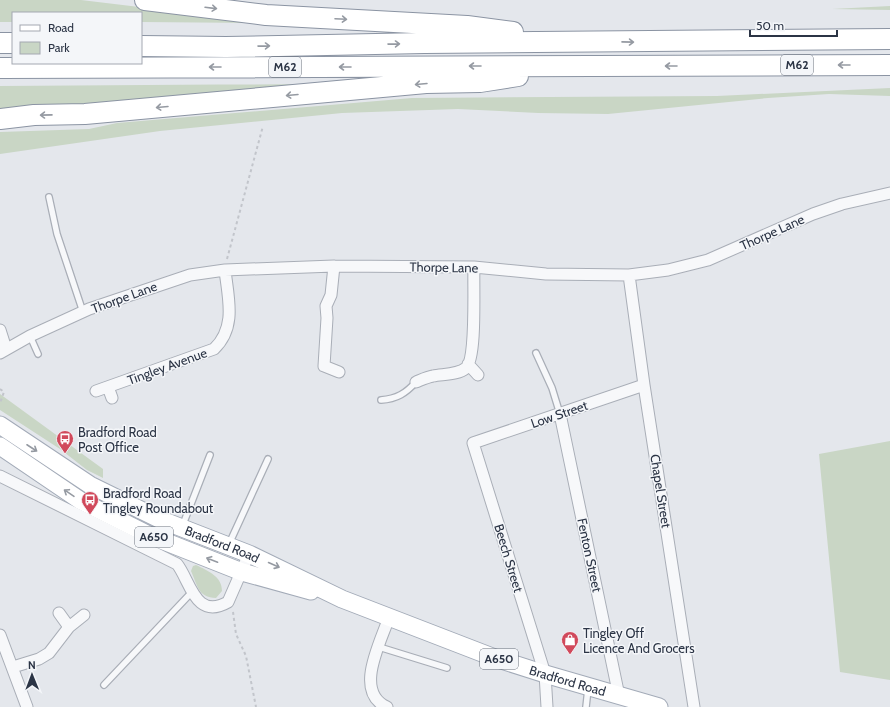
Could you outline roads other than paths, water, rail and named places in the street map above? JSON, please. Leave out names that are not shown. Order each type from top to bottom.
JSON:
[{"type":"highway","name":"M62","points":[[145,0],[266,15],[467,26],[589,42]]},
{"type":"highway","name":"M62","points":[[142,46],[226,47],[890,39]]},
{"type":"highway","points":[[0,43],[12,43]]},
{"type":"highway","name":"M62","points":[[0,68],[890,65]]},
{"type":"highway","name":"M62","points":[[0,119],[34,115],[85,114],[426,83],[480,82],[570,66]]},
{"type":"main road","name":"Bradford Road","points":[[0,426],[90,485],[159,519],[249,554],[342,598],[495,658],[659,707]]},
{"type":"main road","name":"Bradford Road","points":[[0,446],[81,501],[151,536],[242,572],[342,598]]},
{"type":"street","name":"Thorpe Lane","points":[[3,351],[30,336],[82,312],[177,278],[190,275],[224,270],[334,266],[474,267],[546,274],[629,275],[668,270],[708,260],[813,214],[842,204],[890,193]]},
{"type":"street","points":[[334,266],[334,283],[326,306],[327,318],[324,366],[339,372]]},
{"type":"street","points":[[416,382],[434,376],[459,371],[467,367],[472,354],[473,341],[474,267]]},
{"type":"street","name":"Tingley Avenue","points":[[96,392],[192,356],[204,353],[214,348],[222,341],[227,332],[229,322],[224,270]]},
{"type":"street","name":"Chapel Street","points":[[629,275],[644,385],[694,707]]},
{"type":"street","points":[[0,330],[3,351]]},
{"type":"street","points":[[468,364],[478,375]]},
{"type":"street","name":"Low Street","points":[[473,443],[644,385]]},
{"type":"street","points":[[108,387],[112,398]]},
{"type":"street","name":"Fenton Street","points":[[560,414],[620,696]]},
{"type":"street","name":"Beech Street","points":[[473,443],[545,674],[547,707]]},
{"type":"street","points":[[0,476],[177,564],[183,571],[191,593]]},
{"type":"street","points":[[242,572],[249,554]]},
{"type":"street","name":"Bradford Road","points":[[191,593],[200,602],[211,606],[221,606],[228,602],[242,572]]},
{"type":"street","points":[[59,613],[69,627]]},
{"type":"street","points":[[13,667],[39,659],[48,654],[69,627],[84,615]]},
{"type":"street","points":[[387,707],[376,700],[370,668],[389,617]]},
{"type":"street","points":[[0,635],[27,707]]},
{"type":"lane","points":[[49,197],[57,234],[82,312]]},
{"type":"lane","points":[[30,336],[38,354]]},
{"type":"lane","points":[[536,353],[552,388],[560,414]]},
{"type":"lane","points":[[381,400],[392,399],[402,395],[416,382]]},
{"type":"lane","points":[[182,527],[210,456]]},
{"type":"lane","points":[[228,546],[268,459]]},
{"type":"lane","points":[[104,685],[191,593]]},
{"type":"lane","points":[[379,647],[447,668]]},
{"type":"lane","points":[[586,707],[588,687]]},
{"type":"place","name":"Bradford Road Post Office","points":[[65,454]]},
{"type":"place","name":"Bradford Road Tingley Roundabout","points":[[90,515]]},
{"type":"place","name":"Tingley Off Licence And Grocers","points":[[570,655]]}]
